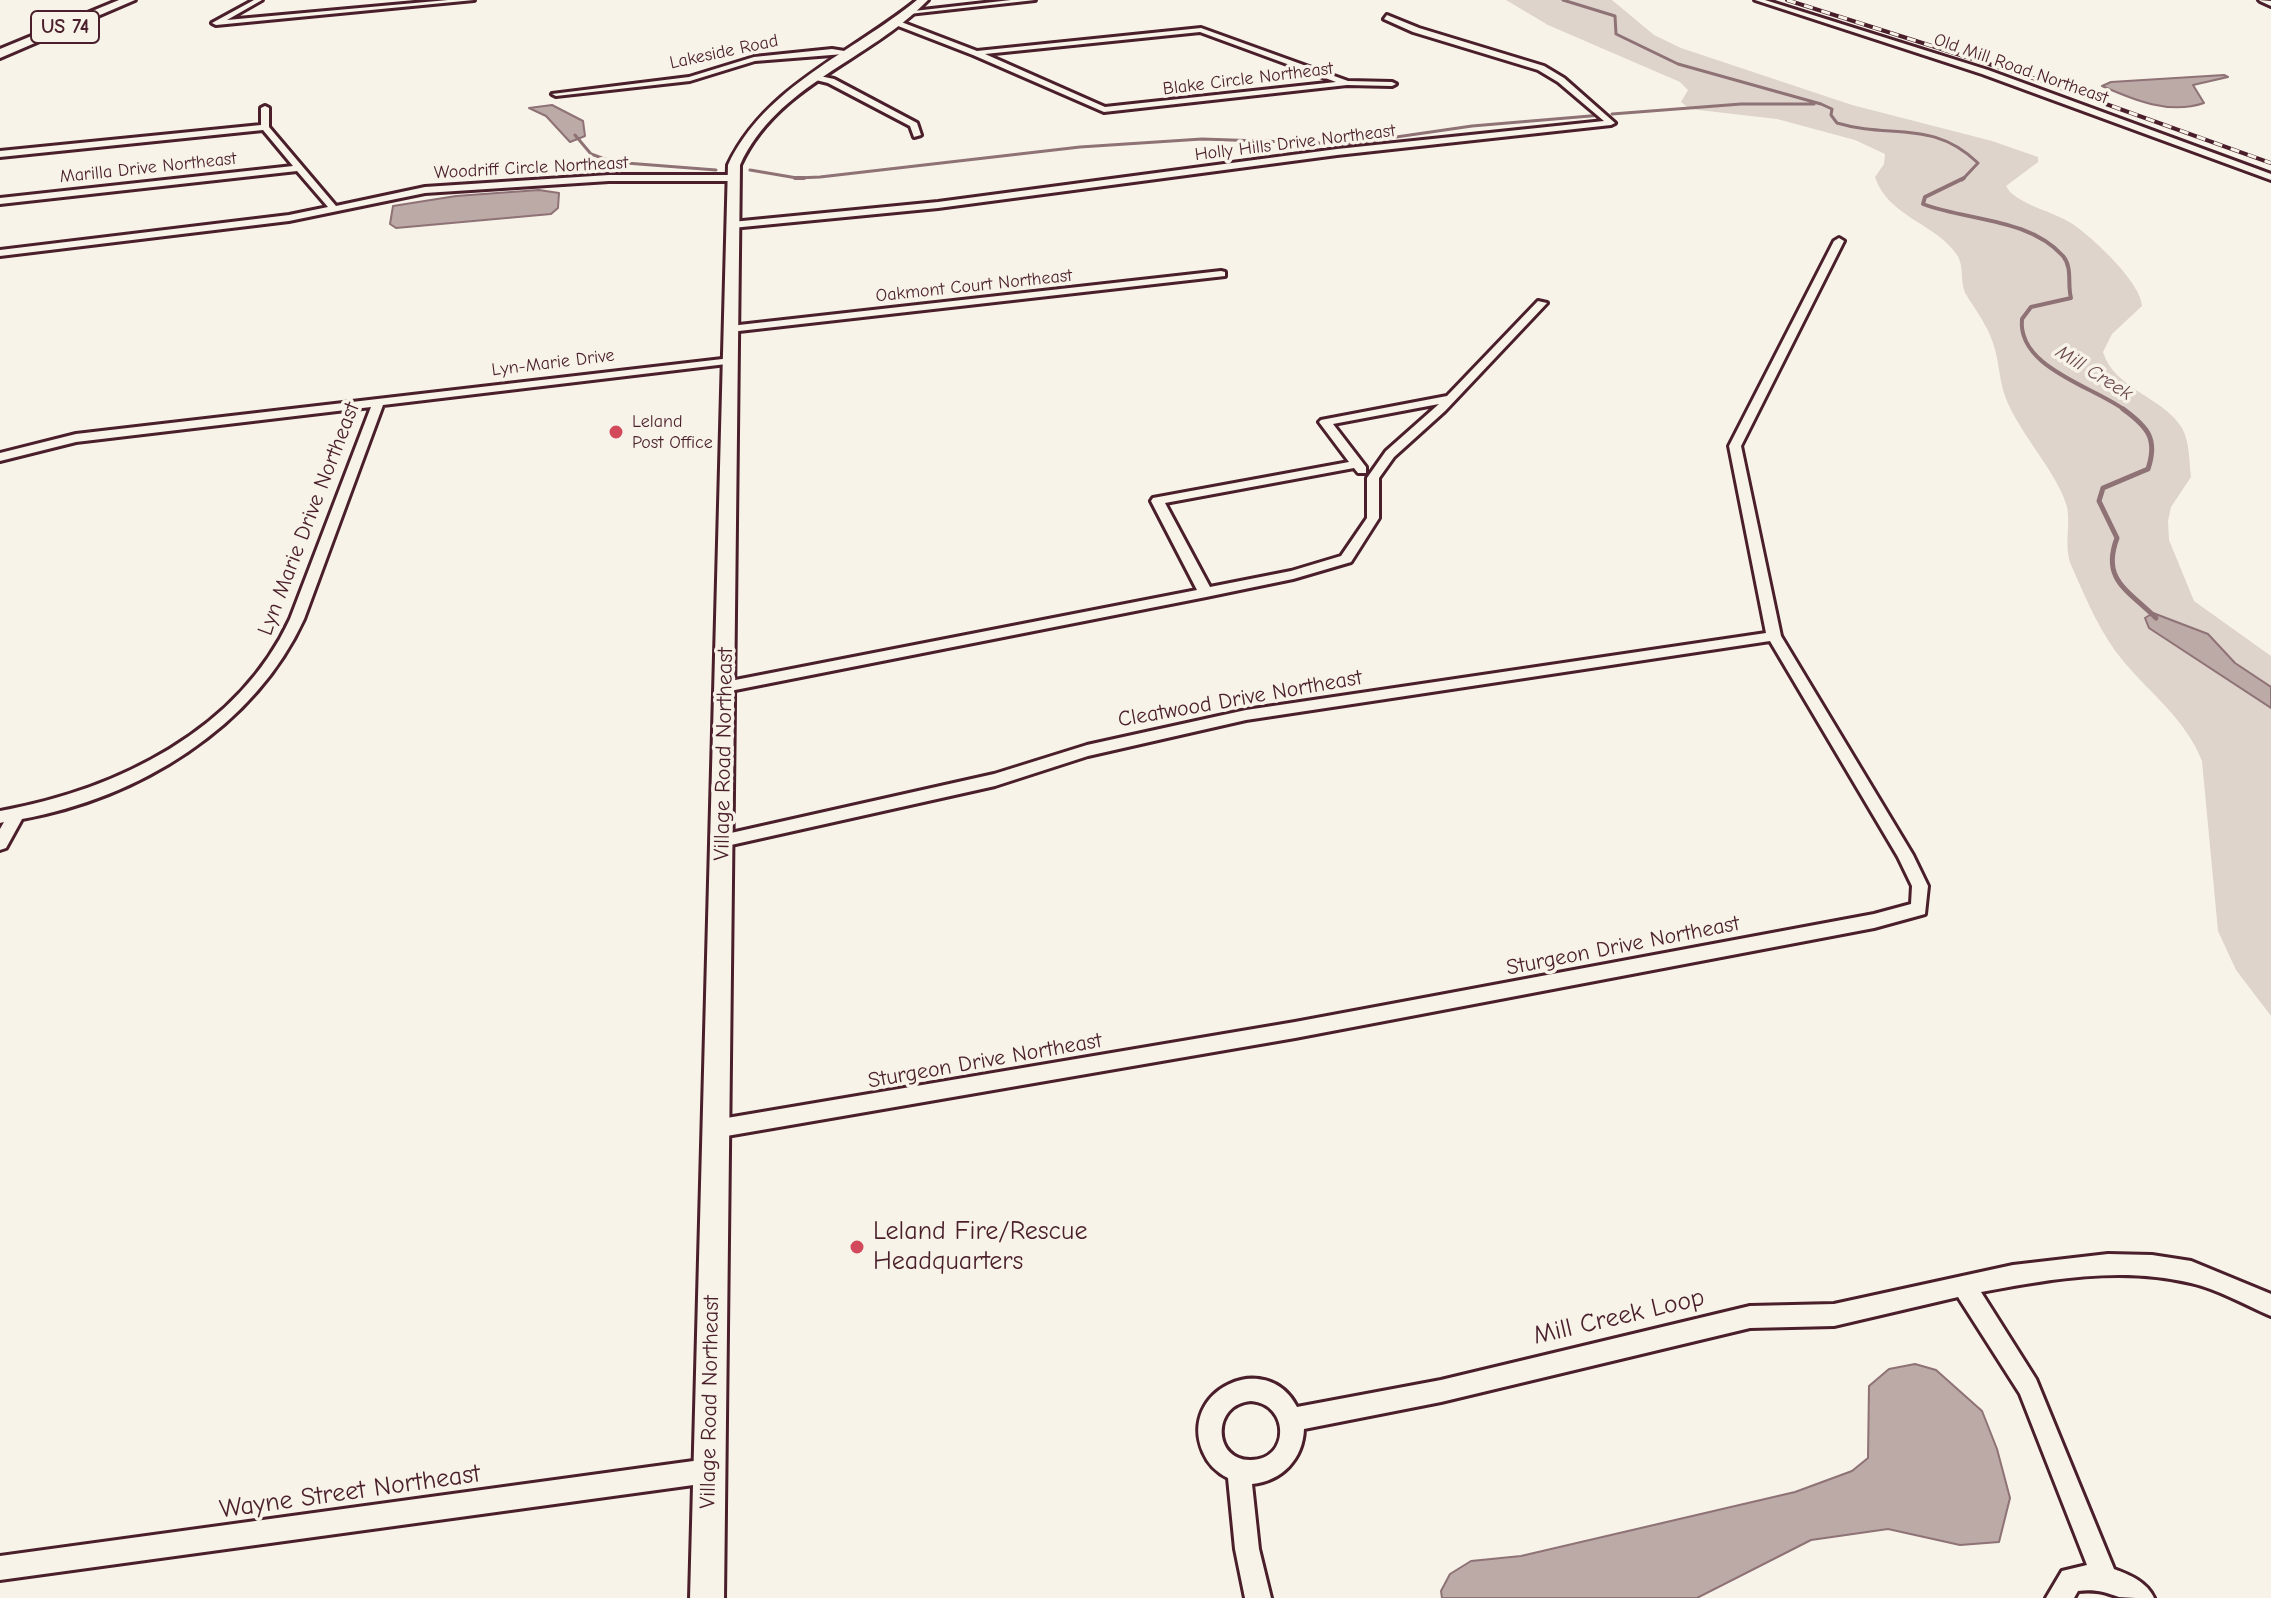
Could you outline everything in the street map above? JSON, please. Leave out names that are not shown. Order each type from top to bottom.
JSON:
[{"type":"highway","name":"US 74","points":[[0,38],[93,0]]},
{"type":"highway","name":"US 74","points":[[0,54],[129,0]]},
{"type":"main road","name":"Village Road Northeast","points":[[707,1598],[733,178],[741,147],[750,131],[783,97],[853,53],[909,11]]},
{"type":"street","points":[[259,0],[216,23],[471,0]]},
{"type":"street","points":[[909,11],[1032,0]]},
{"type":"street","name":"Old Mill Road Northeast","points":[[1758,0],[1985,72],[2271,177]]},
{"type":"street","points":[[2262,0],[2271,4]]},
{"type":"street","name":"Blake Circle Northeast","points":[[909,11],[976,53],[1104,110],[1347,83]]},
{"type":"street","name":"Holly Hills Drive Northeast","points":[[732,225],[938,205],[1337,152],[1611,123],[1561,80],[1541,68],[1416,30],[1387,17]]},
{"type":"street","name":"Blake Circle Northeast","points":[[976,53],[1201,30],[1347,83]]},
{"type":"street","name":"Lakeside Road","points":[[556,94],[690,79],[754,59],[832,51],[853,53]]},
{"type":"street","points":[[815,77],[831,81],[914,125],[917,135]]},
{"type":"street","points":[[1347,83],[1392,84]]},
{"type":"street","points":[[265,108],[265,127],[334,209]]},
{"type":"street","points":[[0,154],[265,127]]},
{"type":"street","name":"Marilla Drive Northeast","points":[[0,201],[299,168]]},
{"type":"street","name":"Woodriff Circle Northeast","points":[[0,253],[289,218],[399,194],[453,188],[623,178],[733,178]]},
{"type":"street","name":"Sturgeon Drive Northeast","points":[[715,1129],[1295,1030],[1874,921],[1919,909],[1920,886],[1905,855],[1774,636],[1735,446],[1839,241]]},
{"type":"street","name":"Oakmont Court Northeast","points":[[730,329],[1221,274]]},
{"type":"street","points":[[725,687],[1206,593],[1293,575],[1346,559],[1373,518],[1373,478],[1390,454],[1452,399],[1542,303]]},
{"type":"street","name":"Lyn-Marie Drive","points":[[379,402],[731,361]]},
{"type":"street","points":[[1373,484],[1325,422],[1452,399]]},
{"type":"street","name":"Lyn Marie Drive Northeast","points":[[0,457],[76,438],[379,402],[306,599],[280,653],[239,705],[169,756],[117,782],[8,816]]},
{"type":"street","points":[[1206,593],[1157,501],[1357,464]]},
{"type":"street","name":"Cleatwood Drive Northeast","points":[[722,841],[995,780],[1087,751],[1246,715],[1774,636]]},
{"type":"street","points":[[0,844],[8,816]]},
{"type":"street","name":"Mill Creek Loop","points":[[1289,1420],[1441,1391],[1750,1317],[1774,1313],[1800,1317],[1834,1315],[2053,1269],[2134,1266],[2191,1272],[2271,1305]]},
{"type":"street","points":[[1964,1286],[2028,1387],[2105,1578]]},
{"type":"street","points":[[1243,1388],[1260,1390],[1283,1406],[1289,1420],[1291,1441],[1286,1455],[1276,1467],[1264,1474],[1239,1472],[1226,1464],[1214,1446],[1211,1431],[1214,1413],[1221,1401],[1243,1388]]},
{"type":"street","name":"Wayne Street Northeast","points":[[0,1568],[708,1471]]},
{"type":"street","points":[[1239,1472],[1247,1549],[1258,1598]]},
{"type":"street","points":[[2059,1598],[2071,1580],[2094,1575],[2141,1598]]},
{"type":"shaded area","points":[[1506,0],[1612,0],[1654,35],[1681,48],[1852,105],[1992,141],[2038,157],[2038,162],[2006,186],[2010,192],[2080,229],[2114,260],[2139,296],[2142,306],[2112,334],[2103,352],[2117,375],[2163,408],[2185,434],[2191,477],[2171,507],[2169,540],[2194,601],[2271,656],[2271,687],[2235,663],[2208,634],[2149,628],[2271,708],[2271,1016],[2236,970],[2218,931],[2202,761],[2187,733],[2124,662],[2095,616],[2069,560],[2067,507],[2047,467],[2011,410],[1993,343],[1965,291],[1957,255],[1938,235],[1901,211],[1881,191],[1875,177],[1884,164],[1885,154],[1855,140],[1777,119],[1690,109],[1681,102],[1688,90],[1680,82],[1548,25]]},
{"type":"shaded area","points":[[2228,77],[2193,85],[2204,103],[2191,106],[2165,107],[2102,86],[2111,82]]},
{"type":"shaded area","points":[[552,105],[583,121],[585,136],[570,142],[546,116],[529,108]]},
{"type":"shaded area","points":[[539,190],[559,193],[558,208],[551,214],[396,228],[390,224],[393,206],[456,196]]},
{"type":"shaded area","points":[[2153,613],[2208,634],[2235,663],[2271,687],[2271,708],[2149,628],[2145,618]]},
{"type":"shaded area","points":[[1915,1364],[1936,1370],[1982,1411],[1997,1449],[2010,1498],[1999,1542],[1960,1545],[1888,1529],[1811,1540],[1697,1598],[1442,1598],[1441,1591],[1450,1574],[1471,1561],[1521,1556],[1795,1492],[1852,1471],[1868,1458],[1869,1386],[1889,1369]]},
{"type":"waterway","name":"Mill Creek","points":[[1563,0],[1615,16],[1616,34],[1678,64],[1821,104],[1832,109],[1831,115],[1837,123],[1856,128],[1910,132],[1944,140],[1978,163],[1964,178]]},
{"type":"waterway","points":[[1612,114],[1741,104],[1814,104]]},
{"type":"waterway","points":[[797,178],[1080,147],[1202,139],[1348,144],[1472,126],[1602,115]]},
{"type":"waterway","points":[[575,135],[591,154],[613,162],[716,170]]},
{"type":"waterway","points":[[750,170],[797,178]]},
{"type":"waterway","points":[[797,178],[804,178]]},
{"type":"waterway","name":"Mill Creek","points":[[1964,178],[1925,197],[1923,204],[2016,227],[2033,234],[2063,256],[2068,266],[2071,298],[2031,307],[2022,319],[2024,336],[2032,351],[2045,363],[2123,409]]},
{"type":"waterway","name":"Mill Creek","points":[[2123,409],[2149,434],[2151,459],[2148,469],[2103,488],[2099,501],[2117,538],[2112,564],[2115,574],[2127,591],[2156,618]]},
{"type":"railway","points":[[1787,0],[2036,79],[2271,163]]},
{"type":"place","name":"Leland Post Office","points":[[616,432]]},
{"type":"place","name":"Leland Fire/Rescue Headquarters","points":[[857,1247]]}]
